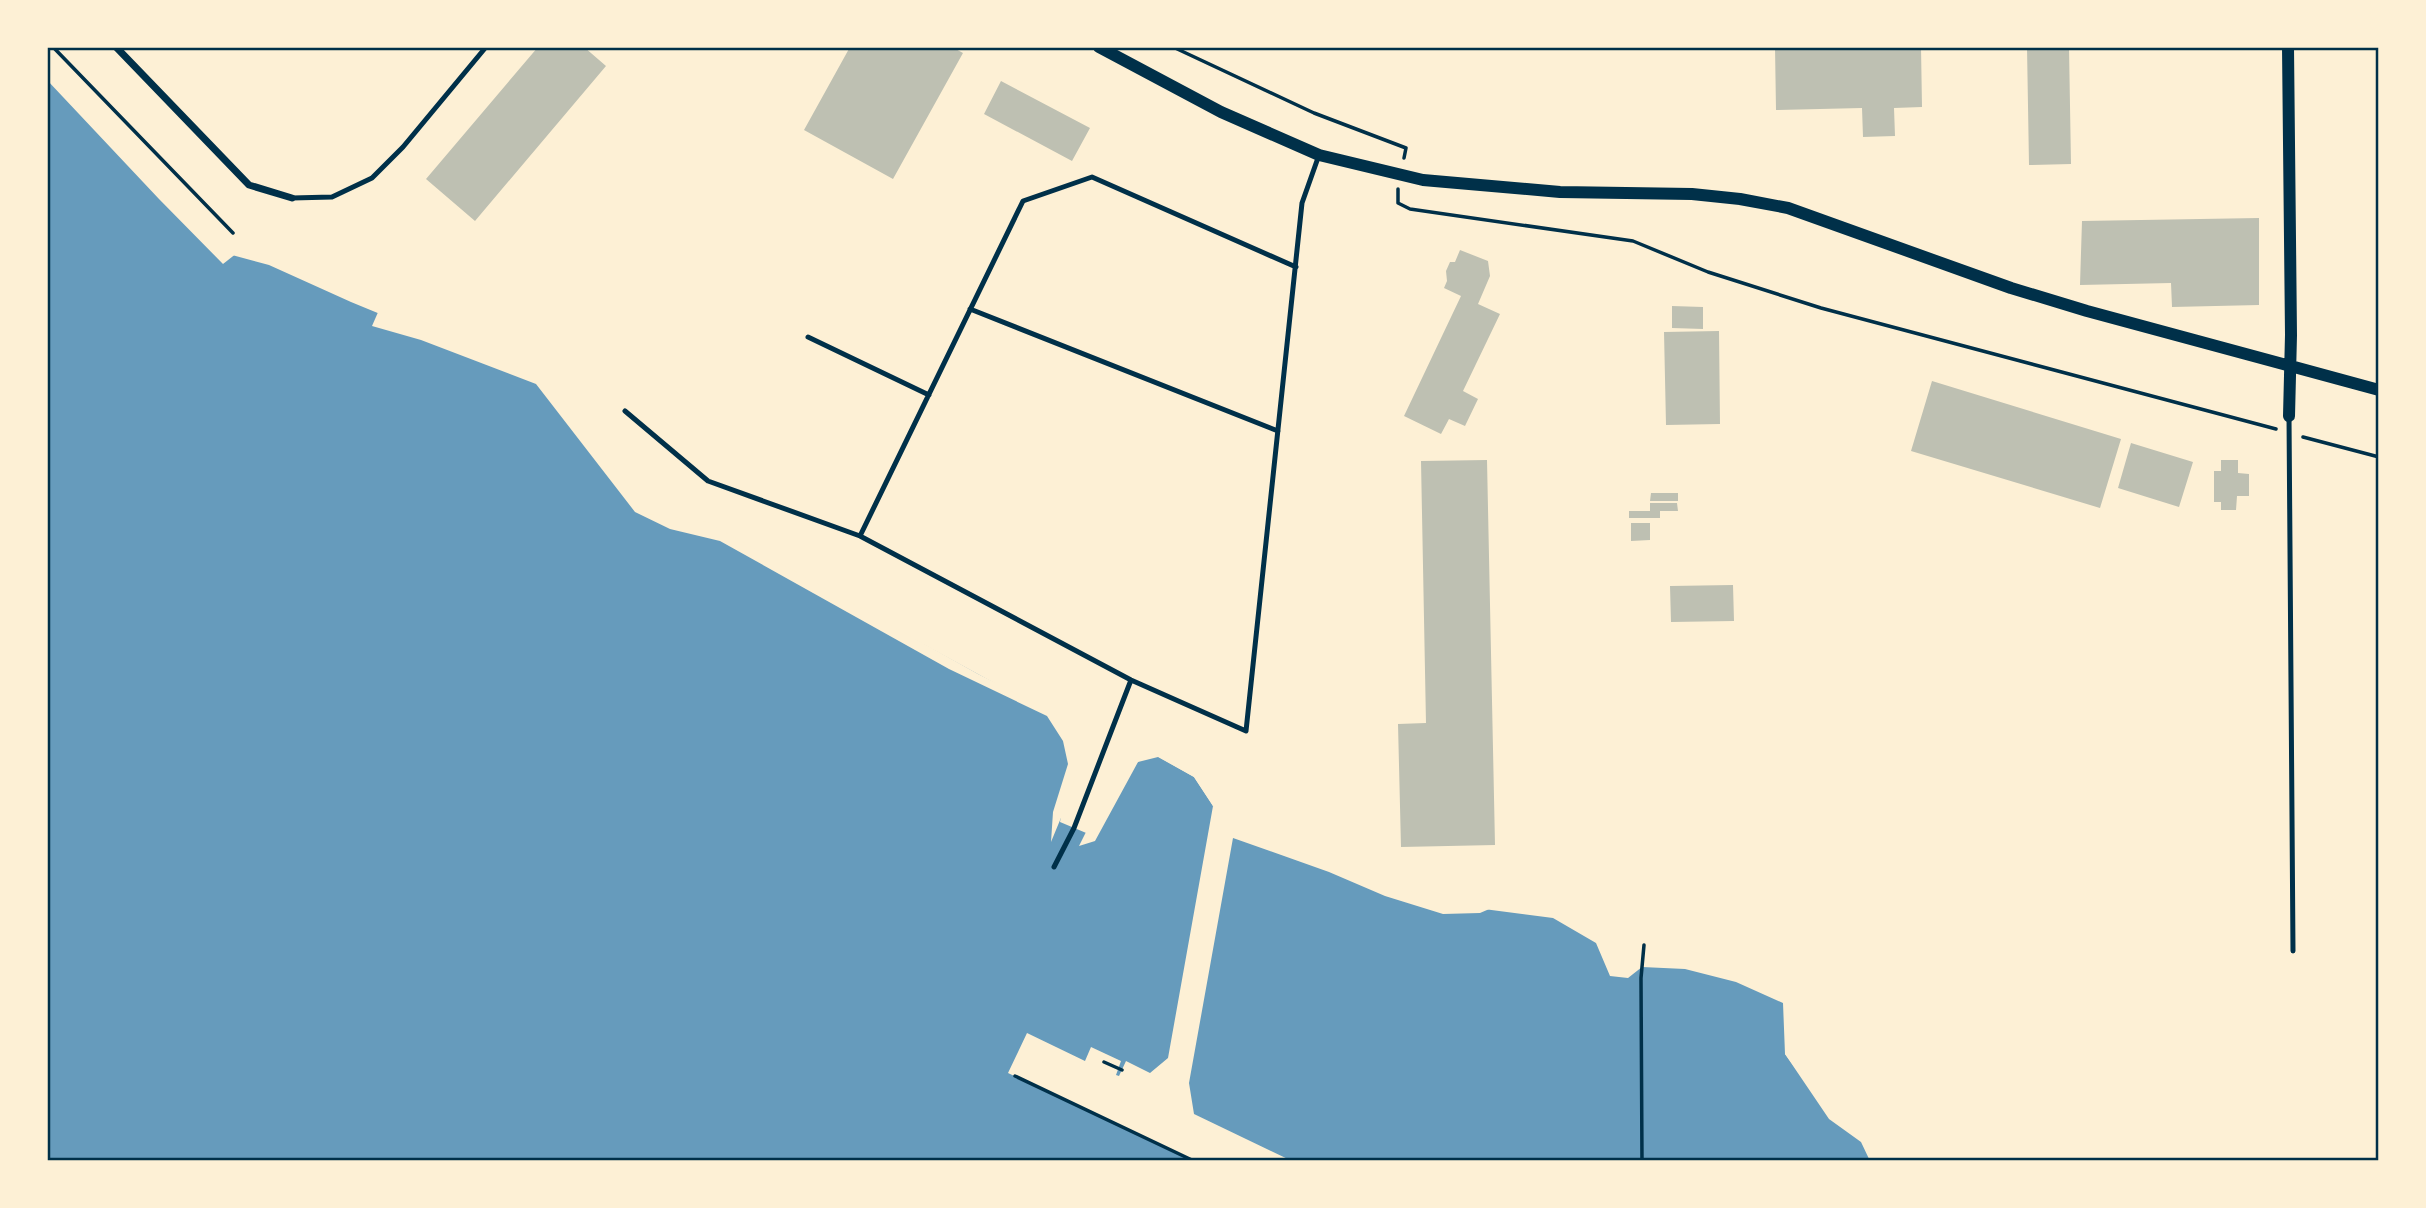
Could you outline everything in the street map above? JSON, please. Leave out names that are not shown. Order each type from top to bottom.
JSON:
[{"type":"street","points":[[116,47],[248,185],[292,198]]},
{"type":"street","points":[[1099,47],[1222,112],[1319,155],[1402,176],[1560,192],[1692,194],[1788,208],[2011,288],[2379,390]]},
{"type":"street","points":[[2288,47],[2289,416]]},
{"type":"lane","points":[[292,198],[332,197],[372,178],[403,147],[486,47]]},
{"type":"lane","points":[[625,411],[708,481],[860,536],[1131,680],[1246,731],[1302,203],[1319,155]]},
{"type":"lane","points":[[860,536],[1023,201],[1092,177],[1296,267]]},
{"type":"lane","points":[[970,309],[1278,431]]},
{"type":"lane","points":[[808,337],[929,395]]},
{"type":"lane","points":[[2289,416],[2293,951]]},
{"type":"lane","points":[[1054,867],[1074,828],[1131,680]]},
{"type":"path","points":[[54,47],[233,233]]},
{"type":"path","points":[[1173,47],[1303,108],[1406,148],[1399,180],[1398,203],[1410,209],[1633,241],[1708,272],[1821,308],[2379,457]]},
{"type":"path","points":[[1642,1161],[1644,945]]},
{"type":"path","points":[[1104,1062],[1122,1070]]},
{"type":"path","points":[[1016,1076],[1194,1161]]},
{"type":"water","points":[[47,62],[232,255],[269,265],[351,302],[543,381],[649,517],[706,525],[1051,714],[1074,736],[1060,822],[1091,835],[1128,770],[1150,752],[1194,777],[1213,806],[1239,832],[1430,902],[1553,918],[1596,943],[1610,976],[1628,978],[1642,967],[1685,969],[1736,982],[1783,1003],[1785,1054],[1827,1111],[1871,1138],[1876,1161],[47,1161]]},
{"type":"pier","points":[[47,59],[200,220],[237,253],[223,264],[159,199],[47,80]]},
{"type":"pier","points":[[379,310],[545,378],[650,514],[707,522],[978,674],[1053,712],[1077,734],[1082,749],[1070,796],[1051,842],[1053,812],[1068,764],[1063,741],[1047,716],[949,669],[720,541],[670,529],[635,512],[536,384],[421,340],[372,326]]},
{"type":"pier","points":[[1149,749],[1209,782],[1214,798],[1213,806],[1194,777],[1158,757],[1138,762],[1095,841],[1079,846],[1125,768]]},
{"type":"pier","points":[[1213,806],[1219,807],[1241,829],[1378,881],[1431,898],[1494,907],[1480,913],[1443,914],[1385,896],[1329,872],[1233,838],[1189,1083],[1194,1114],[1292,1161],[1194,1161],[1008,1073],[1027,1033],[1085,1061],[1091,1047],[1121,1061],[1116,1075],[1119,1076],[1126,1061],[1150,1073],[1168,1058]]},
{"type":"pier","points":[[1785,1049],[1829,1108],[1873,1135],[1879,1161],[1870,1161],[1861,1142],[1829,1119],[1785,1054]]},
{"type":"building","points":[[538,47],[584,47],[606,66],[475,221],[426,179]]},
{"type":"building","points":[[850,47],[952,47],[963,53],[893,179],[804,130]]},
{"type":"building","points":[[1775,47],[1921,47],[1922,107],[1894,108],[1895,136],[1863,137],[1862,108],[1776,110]]},
{"type":"building","points":[[2027,47],[2069,47],[2071,164],[2029,165]]},
{"type":"building","points":[[1001,81],[1090,128],[1072,161],[984,114]]},
{"type":"building","points":[[2259,218],[2259,305],[2172,307],[2171,283],[2080,285],[2082,221]]},
{"type":"building","points":[[1460,250],[1488,261],[1490,276],[1478,304],[1500,314],[1463,391],[1478,399],[1465,426],[1449,419],[1441,434],[1404,416],[1461,296],[1444,288],[1447,281],[1446,271],[1450,262],[1455,262]]},
{"type":"building","points":[[1672,306],[1703,307],[1703,329],[1672,328]]},
{"type":"building","points":[[1719,331],[1720,424],[1666,425],[1664,332]]},
{"type":"building","points":[[1932,381],[2121,439],[2100,508],[1911,451]]},
{"type":"building","points":[[2131,443],[2193,462],[2179,507],[2118,488]]},
{"type":"building","points":[[1487,460],[1495,845],[1401,847],[1398,724],[1426,723],[1421,461]]},
{"type":"building","points":[[2221,460],[2238,460],[2238,473],[2249,474],[2249,496],[2237,496],[2236,510],[2221,510],[2221,502],[2214,502],[2214,471],[2221,471]]},
{"type":"building","points":[[1651,493],[1678,493],[1678,501],[1650,501]]},
{"type":"building","points":[[1650,503],[1677,503],[1678,511],[1660,511],[1660,518],[1629,518],[1629,511],[1650,511]]},
{"type":"building","points":[[1631,523],[1650,523],[1650,540],[1631,541]]},
{"type":"building","points":[[1733,585],[1734,621],[1671,622],[1670,586]]}]
